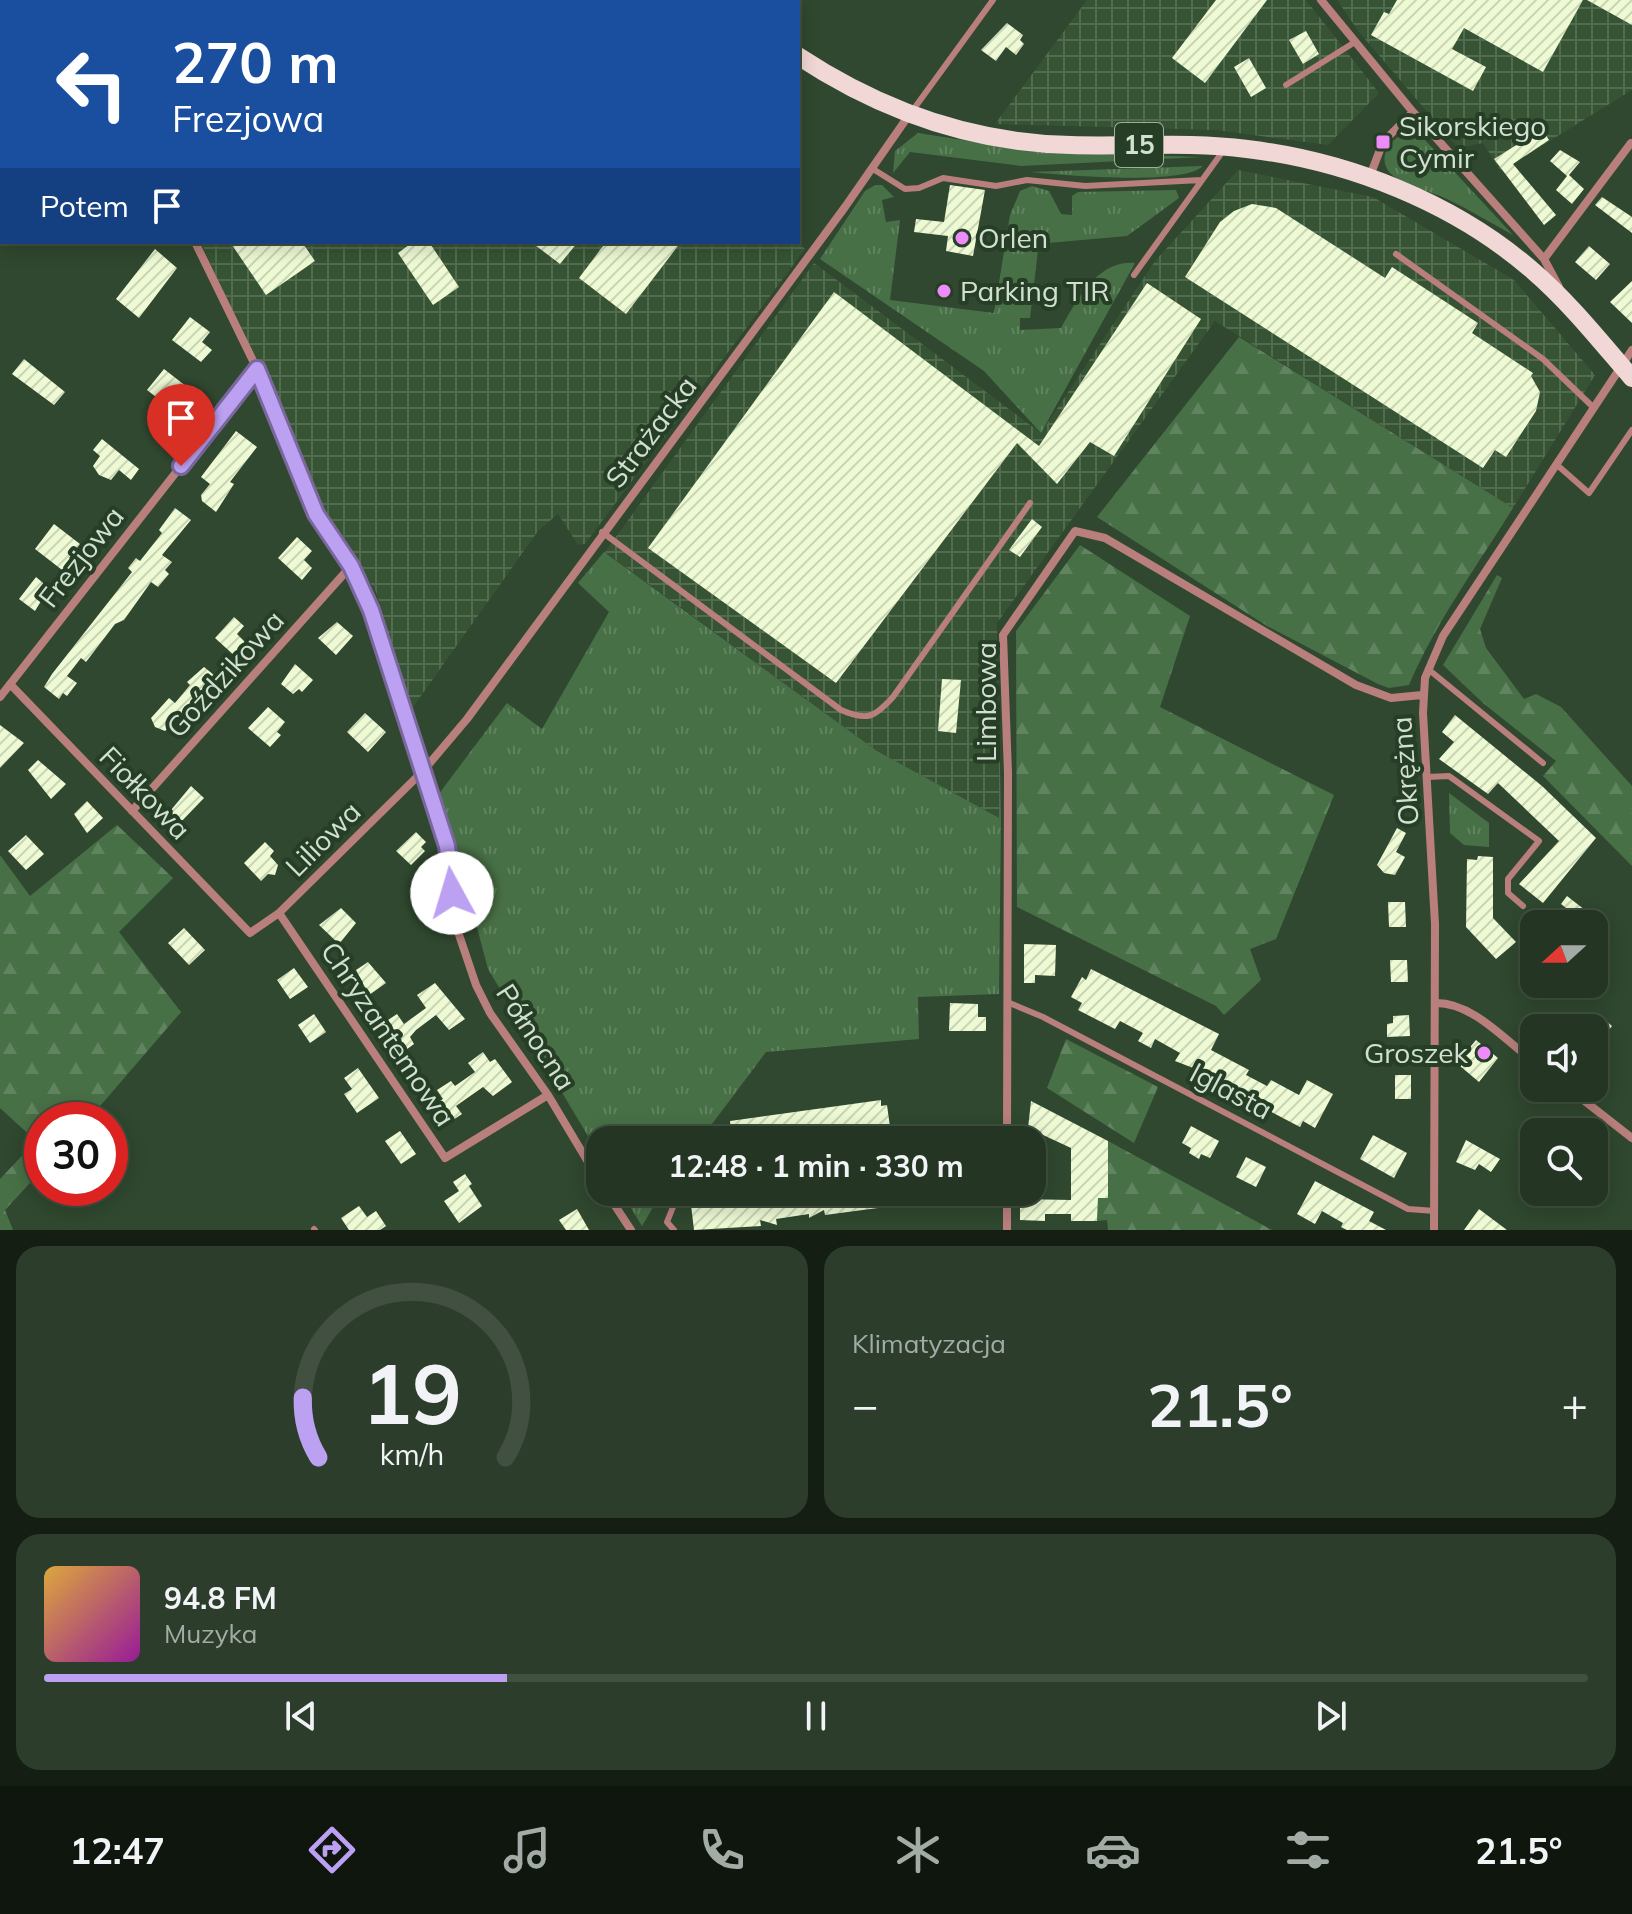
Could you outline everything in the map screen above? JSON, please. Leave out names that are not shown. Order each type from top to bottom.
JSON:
[{"type":"main road","name":"15","points":[[800,57],[854,90],[910,114],[983,137],[1025,143],[1226,147],[1328,164],[1369,178],[1406,192],[1486,235],[1534,272],[1628,365]]},
{"type":"street","points":[[1321,0],[1413,112],[1544,259],[1569,306]]},
{"type":"street","points":[[1369,178],[1383,142],[1413,112]]},
{"type":"street","name":"Strażacka","points":[[423,771],[544,618],[602,532],[873,169],[910,114]]},
{"type":"street","points":[[1544,259],[1631,143]]},
{"type":"street","name":"Północna","points":[[196,244],[257,369],[316,514],[351,566],[371,610],[447,846],[453,917],[476,985],[490,1013],[548,1095],[586,1159]]},
{"type":"street","name":"Okrężna","points":[[1434,1230],[1433,846],[1422,695],[1428,669],[1443,636],[1594,408],[1628,365]]},
{"type":"street","name":"Frezjowa","points":[[0,697],[257,369]]},
{"type":"street","name":"Limbowa","points":[[1007,1126],[1008,773],[1003,635],[1036,583],[1075,531],[1105,538],[1356,685],[1391,698],[1422,695]]},
{"type":"street","name":"Goździkowa","points":[[132,811],[351,566]]},
{"type":"street","name":"Fiołkowa","points":[[10,684],[250,933]]},
{"type":"street","name":"Liliowa","points":[[250,933],[279,913],[423,771]]},
{"type":"street","name":"Chryzantemowa","points":[[279,913],[445,1158],[548,1095]]},
{"type":"street","points":[[1435,1003],[1450,1003],[1465,1009],[1520,1051]]},
{"type":"street","points":[[1586,1102],[1632,1138]]},
{"type":"street","points":[[615,1206],[631,1230]]},
{"type":"street","points":[[1007,1206],[1007,1230]]},
{"type":"lane","points":[[910,114],[993,0]]},
{"type":"lane","points":[[1286,85],[1355,42]]},
{"type":"lane","points":[[1134,275],[1226,147]]},
{"type":"lane","points":[[873,169],[905,189],[919,188],[943,178],[996,186],[1027,180],[1085,186],[1201,180]]},
{"type":"lane","points":[[1396,254],[1543,359],[1594,408]]},
{"type":"lane","points":[[1556,464],[1589,493],[1632,430]]},
{"type":"lane","points":[[602,532],[841,710],[862,719],[875,716],[893,697],[1030,503]]},
{"type":"lane","points":[[1428,669],[1543,763]]},
{"type":"lane","points":[[1427,777],[1449,776],[1539,841],[1508,879],[1508,893],[1523,906]]},
{"type":"lane","name":"Iglasta","points":[[1007,1002],[1043,1017],[1408,1209],[1435,1211]]},
{"type":"lane","points":[[673,1206],[667,1222],[674,1230]]},
{"type":"shaded area","points":[[1087,0],[1306,0],[1379,93],[1328,145],[1215,130],[995,124]]},
{"type":"shaded area","points":[[1337,0],[1632,0],[1632,90],[1501,171],[1483,143],[1458,148],[1359,32]]},
{"type":"shaded area","points":[[1238,170],[1373,197],[1514,280],[1595,375],[1513,508],[1215,321],[997,623],[1001,819],[877,751],[605,552],[814,263],[1041,433],[1155,261]]},
{"type":"shaded area","points":[[202,244],[799,244],[805,249],[585,544],[578,545],[558,514],[538,531],[411,710],[376,592],[308,483]]},
{"type":"green space","points":[[918,133],[1039,152],[1202,157],[1021,166],[910,152],[893,173],[895,151]]},
{"type":"green space","points":[[1404,134],[1424,139],[1513,235],[1456,203],[1395,178],[1386,168],[1386,150]]},
{"type":"green space","points":[[1203,166],[1172,176],[1147,177],[1030,172]]},
{"type":"green space","points":[[882,185],[894,197],[882,200],[886,222],[900,220],[890,300],[994,313],[1010,215],[1020,191],[1032,186],[1049,191],[1061,214],[1072,215],[1072,196],[1078,192],[1176,190],[1179,198],[1127,236],[1048,243],[1038,250],[1030,318],[1020,318],[1020,330],[1061,328],[1081,295],[1099,275],[1122,264],[1135,263],[1041,433],[984,371],[820,259],[865,191]]},
{"type":"green space","points":[[1239,337],[1513,508],[1444,617],[1409,685],[1389,688],[1378,684],[1267,626],[1097,517]]},
{"type":"green space","points":[[1080,545],[1190,616],[1160,707],[1334,795],[1276,939],[1250,949],[1261,980],[1224,1015],[1216,1006],[1017,907],[1016,631]]},
{"type":"green space","points":[[604,552],[877,751],[1001,819],[999,994],[918,997],[919,1039],[766,1052],[710,1126],[586,1126],[586,1133],[488,969],[448,818],[438,795],[507,703],[542,729],[609,612],[578,583]]},
{"type":"green space","points":[[1497,575],[1502,578],[1480,629],[1486,648],[1524,699],[1536,694],[1561,707],[1632,786],[1632,866],[1543,776],[1556,761],[1483,703],[1443,665]]},
{"type":"green space","points":[[1449,793],[1489,823],[1489,847],[1464,845],[1450,833]]},
{"type":"green space","points":[[117,825],[173,878],[119,932],[181,1012],[104,1102],[24,1102],[24,1130],[0,1108],[0,855],[30,896]]},
{"type":"green space","points":[[1066,1039],[1158,1087],[1134,1143],[1047,1088]]},
{"type":"green space","points":[[1108,1141],[1272,1230],[1108,1230],[1107,1220],[1097,1221],[1098,1198],[1108,1198]]},
{"type":"green space","points":[[24,1154],[24,1189],[5,1210],[13,1230],[0,1230],[0,1179]]},
{"type":"green space","points":[[630,1206],[654,1206],[642,1226]]},
{"type":"building","points":[[1216,0],[1267,0],[1205,83],[1172,58]]},
{"type":"building","points":[[1397,0],[1583,0],[1543,72],[1464,28],[1452,49],[1486,67],[1473,91],[1371,35],[1384,12],[1389,14]]},
{"type":"building","points":[[1587,0],[1632,0],[1632,25]]},
{"type":"building","points":[[1007,23],[1023,35],[1020,40],[1024,44],[1016,55],[1006,47],[996,61],[981,50]]},
{"type":"building","points":[[1306,31],[1319,54],[1303,64],[1289,40]]},
{"type":"building","points":[[1249,58],[1266,88],[1251,97],[1234,67]]},
{"type":"building","points":[[1542,129],[1549,140],[1513,164],[1556,215],[1544,225],[1494,159]]},
{"type":"building","points":[[1560,150],[1580,162],[1569,175],[1584,189],[1572,204],[1556,190],[1567,176],[1550,161]]},
{"type":"building","points":[[950,185],[985,190],[973,256],[946,251],[948,236],[914,232],[916,219],[944,222]]},
{"type":"building","points":[[1602,197],[1632,217],[1632,233],[1595,205]]},
{"type":"building","points":[[1252,204],[1276,208],[1385,278],[1392,267],[1478,323],[1472,333],[1533,373],[1531,376],[1540,392],[1536,411],[1506,457],[1495,450],[1483,468],[1185,277],[1220,222],[1234,211]]},
{"type":"building","points":[[231,244],[303,244],[315,261],[266,295]]},
{"type":"building","points":[[410,244],[430,244],[459,287],[433,305],[398,253]]},
{"type":"building","points":[[534,244],[576,244],[560,264]]},
{"type":"building","points":[[604,244],[679,244],[626,314],[579,278]]},
{"type":"building","points":[[1589,246],[1610,264],[1596,280],[1575,262]]},
{"type":"building","points":[[155,249],[177,268],[139,318],[116,299]]},
{"type":"building","points":[[1632,281],[1632,323],[1610,302]]},
{"type":"building","points":[[1147,283],[1201,319],[1114,456],[1090,442],[1057,484],[1017,443],[836,683],[648,548],[834,292],[1039,446]]},
{"type":"building","points":[[190,317],[210,332],[202,342],[212,350],[201,362],[172,340]]},
{"type":"building","points":[[24,359],[65,392],[54,405],[12,374]]},
{"type":"building","points":[[164,369],[191,390],[186,396],[194,402],[182,417],[147,390]]},
{"type":"building","points":[[236,431],[257,447],[230,482],[234,484],[216,512],[202,501],[201,495],[210,484],[201,477]]},
{"type":"building","points":[[102,439],[139,469],[131,480],[119,470],[111,480],[99,475],[93,466],[100,456],[93,450]]},
{"type":"building","points":[[175,508],[191,520],[162,555],[172,562],[165,570],[169,574],[158,587],[151,582],[124,620],[115,624],[86,662],[81,658],[67,676],[77,683],[67,696],[63,693],[59,699],[44,687],[132,572],[128,568],[136,558],[140,561],[162,533],[159,530]]},
{"type":"building","points":[[1032,519],[1042,527],[1020,557],[1009,550]]},
{"type":"building","points":[[54,524],[80,544],[69,558],[74,562],[66,573],[35,549]]},
{"type":"building","points":[[297,537],[312,551],[304,560],[312,568],[302,580],[278,558]]},
{"type":"building","points":[[36,577],[49,588],[35,611],[19,599]]},
{"type":"building","points":[[234,617],[244,626],[237,634],[248,645],[237,658],[215,638]]},
{"type":"building","points":[[337,622],[353,636],[336,655],[318,638]]},
{"type":"building","points":[[295,664],[313,680],[302,692],[299,689],[293,694],[281,684]]},
{"type":"building","points":[[204,667],[214,675],[212,678],[215,682],[165,731],[155,727],[151,718],[169,698],[175,703],[190,685],[187,682]]},
{"type":"building","points":[[942,679],[961,680],[956,733],[938,731]]},
{"type":"building","points":[[268,707],[285,722],[277,732],[281,735],[270,747],[248,728]]},
{"type":"building","points":[[365,713],[386,732],[368,752],[347,732]]},
{"type":"building","points":[[1455,715],[1542,786],[1596,838],[1543,903],[1519,884],[1559,841],[1498,783],[1488,794],[1439,759],[1454,742],[1442,732]]},
{"type":"building","points":[[0,725],[24,743],[0,768]]},
{"type":"building","points":[[38,760],[66,784],[51,799],[28,770]]},
{"type":"building","points":[[191,786],[204,798],[177,826],[166,816]]},
{"type":"building","points":[[87,801],[103,818],[87,833],[74,814]]},
{"type":"building","points":[[1397,828],[1406,833],[1396,852],[1405,857],[1395,875],[1384,873],[1377,865]]},
{"type":"building","points":[[416,832],[426,842],[421,847],[425,851],[411,865],[396,851]]},
{"type":"building","points":[[26,835],[44,854],[26,870],[8,851]]},
{"type":"building","points":[[265,842],[274,851],[270,856],[278,865],[275,875],[268,874],[261,881],[244,863]]},
{"type":"building","points":[[1478,856],[1493,857],[1493,918],[1516,942],[1496,959],[1466,927],[1467,859],[1477,860]]},
{"type":"building","points":[[1567,896],[1585,910],[1568,910],[1561,904]]},
{"type":"building","points":[[1388,902],[1405,902],[1406,927],[1389,927]]},
{"type":"building","points":[[341,908],[356,923],[339,944],[319,925]]},
{"type":"building","points":[[184,928],[205,950],[189,965],[168,943]]},
{"type":"building","points":[[1024,944],[1056,945],[1055,976],[1035,975],[1035,983],[1024,983]]},
{"type":"building","points":[[1390,960],[1407,960],[1408,982],[1391,982]]},
{"type":"building","points":[[368,962],[386,983],[369,995],[356,970]]},
{"type":"building","points":[[294,968],[308,987],[290,999],[277,980]]},
{"type":"building","points":[[1091,969],[1219,1034],[1211,1050],[1249,1070],[1246,1075],[1267,1086],[1271,1080],[1299,1095],[1307,1080],[1333,1094],[1315,1128],[1303,1121],[1300,1127],[1258,1105],[1261,1099],[1240,1088],[1237,1094],[1212,1080],[1214,1076],[1175,1061],[1180,1053],[1155,1039],[1151,1048],[1138,1041],[1143,1033],[1120,1021],[1115,1029],[1078,1010],[1082,1003],[1071,997],[1082,977],[1086,980]]},
{"type":"building","points":[[435,983],[465,1019],[449,1030],[436,1015],[416,1030],[410,1037],[414,1044],[403,1052],[385,1022],[397,1014],[404,1024],[426,1008],[417,995]]},
{"type":"building","points":[[950,1003],[978,1004],[978,1017],[986,1017],[986,1031],[949,1031]]},
{"type":"building","points":[[314,1014],[326,1032],[310,1043],[298,1025]]},
{"type":"building","points":[[1409,1015],[1410,1036],[1387,1037],[1387,1024],[1393,1023],[1393,1016]]},
{"type":"building","points":[[1476,1040],[1498,1058],[1479,1082],[1460,1066],[1464,1061],[1461,1058]]},
{"type":"building","points":[[483,1052],[490,1062],[495,1059],[512,1082],[493,1096],[483,1087],[456,1106],[462,1114],[450,1122],[437,1103],[443,1099],[437,1090],[451,1081],[455,1086],[475,1072],[468,1063]]},
{"type":"building","points":[[358,1068],[379,1098],[357,1113],[344,1094],[352,1089],[344,1078]]},
{"type":"building","points":[[1395,1075],[1411,1075],[1411,1099],[1395,1099]]},
{"type":"building","points":[[881,1100],[881,1106],[887,1105],[890,1126],[731,1126],[730,1121]]},
{"type":"building","points":[[1031,1101],[1108,1141],[1108,1198],[1098,1198],[1097,1221],[1071,1221],[1071,1214],[1045,1214],[1045,1221],[1020,1220],[1020,1206],[1046,1206],[1046,1200],[1071,1200],[1071,1148],[1046,1136],[1046,1126],[1028,1126]]},
{"type":"building","points":[[1191,1126],[1219,1141],[1210,1158],[1201,1154],[1199,1159],[1189,1153],[1191,1148],[1182,1143]]},
{"type":"building","points":[[400,1131],[416,1154],[401,1164],[385,1141]]},
{"type":"building","points":[[1373,1135],[1407,1153],[1394,1178],[1360,1159]]},
{"type":"building","points":[[1466,1140],[1500,1159],[1491,1172],[1479,1164],[1475,1170],[1456,1162]]},
{"type":"building","points":[[1246,1157],[1266,1167],[1256,1187],[1236,1177]]},
{"type":"building","points":[[465,1174],[482,1206],[459,1223],[444,1201],[459,1191],[453,1182]]},
{"type":"building","points":[[1315,1181],[1374,1212],[1369,1221],[1386,1230],[1347,1230],[1341,1227],[1343,1223],[1322,1211],[1315,1224],[1297,1214]]},
{"type":"building","points":[[359,1206],[367,1217],[376,1211],[386,1226],[380,1230],[349,1230],[341,1218]]},
{"type":"building","points":[[691,1206],[893,1206],[825,1215],[824,1210],[809,1218],[809,1214],[776,1219],[777,1225],[760,1220],[761,1226],[694,1230]]},
{"type":"building","points":[[577,1209],[589,1230],[566,1230],[559,1220]]},
{"type":"building","points":[[1479,1209],[1507,1230],[1464,1230]]},
{"type":"place","name":"Sikorskiego Cymir","points":[[1383,142]]},
{"type":"place","name":"Orlen","points":[[962,238]]},
{"type":"place","name":"Parking TIR","points":[[944,291]]},
{"type":"place","name":"Groszek","points":[[1484,1053]]},
{"type":"route","points":[[181,466],[257,369],[316,514],[351,566],[371,610],[447,846],[452,893]]}]
